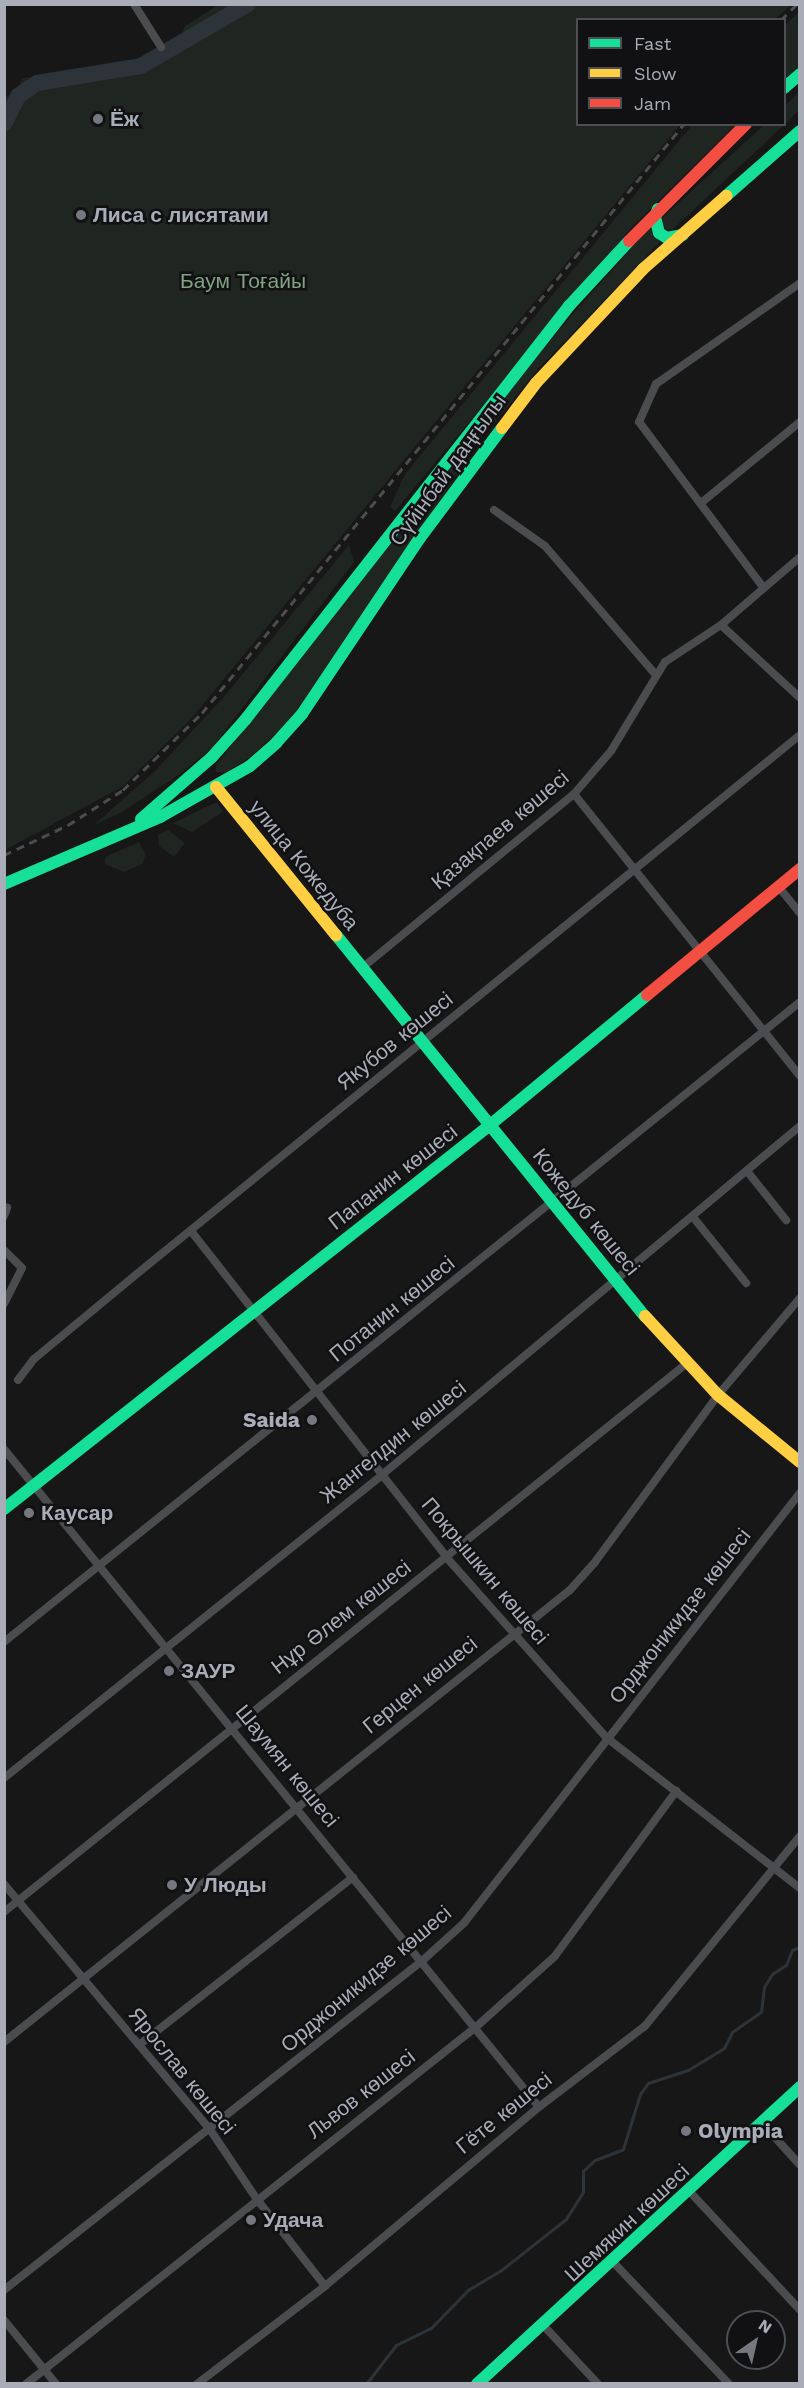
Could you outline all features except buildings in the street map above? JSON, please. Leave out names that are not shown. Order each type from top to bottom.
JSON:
[{"type":"main road","name":"Сүйінбай даңғылы","points":[[135,824],[212,757],[245,720],[562,314],[658,209],[744,126]]},
{"type":"main road","name":"Сүйінбай даңғылы","points":[[4,884],[135,824],[160,817],[250,766],[302,714],[420,538],[536,383],[590,322],[800,131]]},
{"type":"main road","points":[[658,209],[655,217],[659,233],[667,238],[683,235]]},
{"type":"main road","name":"улица Кожедуба","points":[[216,787],[362,968]]},
{"type":"main road","name":"Папанин көшесі","points":[[4,1509],[490,1125],[800,869]]},
{"type":"main road","name":"Кожедуб көшесі","points":[[362,968],[617,1282],[687,1364],[718,1395],[800,1461]]},
{"type":"main road","name":"Шемякин көшесі","points":[[477,2384],[690,2192],[800,2087]]},
{"type":"street","points":[[134,4],[161,47]]},
{"type":"street","points":[[763,586],[639,422],[656,384],[800,283]]},
{"type":"street","points":[[701,503],[800,422]]},
{"type":"street","points":[[494,510],[545,546],[656,675]]},
{"type":"street","name":"Қазақпаев көшесі","points":[[362,968],[574,794],[611,751],[665,662],[721,625],[763,586],[800,557]]},
{"type":"street","points":[[721,625],[800,698]]},
{"type":"street","name":"Якубов көшесі","points":[[18,1380],[34,1359],[800,735]]},
{"type":"street","points":[[574,794],[701,949],[800,1076]]},
{"type":"street","points":[[778,886],[800,913]]},
{"type":"street","name":"Потанин көшесі","points":[[4,1642],[317,1393],[800,1002]]},
{"type":"street","name":"Жангелдин көшесі","points":[[4,1778],[169,1649],[383,1474],[617,1282],[800,1126]]},
{"type":"street","points":[[747,1171],[786,1220]]},
{"type":"street","points":[[693,1217],[746,1284]]},
{"type":"street","name":"Покрышкин көшесі","points":[[191,1231],[447,1558],[607,1738],[800,1888]]},
{"type":"street","points":[[4,1250],[22,1268],[4,1304]]},
{"type":"street","name":"Герцен көшесі","points":[[4,2042],[512,1633],[570,1590],[595,1562],[718,1395],[800,1298]]},
{"type":"street","name":"Нұр Әлем көшесі","points":[[4,1912],[232,1726],[447,1558],[687,1364]]},
{"type":"street","name":"Шаумян көшесі","points":[[4,1449],[232,1726],[538,2107]]},
{"type":"street","name":"Орджоникидзе көшесі","points":[[4,2290],[422,1961],[477,1908],[607,1738],[800,1493]]},
{"type":"street","name":"Львов көшесі","points":[[26,2384],[256,2198],[476,2027],[555,1956],[676,1791]]},
{"type":"street","name":"Гёте көшесі","points":[[197,2384],[325,2286],[538,2107],[645,2026],[800,1836]]},
{"type":"street","points":[[139,2045],[352,1877]]},
{"type":"street","name":"Ярослав көшесі","points":[[4,1884],[82,1980],[209,2128],[256,2198],[325,2286]]},
{"type":"street","points":[[762,2123],[800,2165]]},
{"type":"street","points":[[690,2192],[800,2310]]},
{"type":"street","points":[[613,2262],[729,2384]]},
{"type":"street","points":[[4,2320],[56,2384]]},
{"type":"street","points":[[543,2325],[598,2384]]},
{"type":"green space","name":"Баум Тоғайы","points":[[218,5],[791,5],[776,18],[576,18],[576,126],[679,126],[191,719],[122,787],[5,850],[5,97],[17,92],[22,78],[141,66],[176,49],[185,26]]},
{"type":"green space","points":[[799,12],[799,66],[786,79],[786,24]]},
{"type":"green space","points":[[799,92],[799,110],[786,123],[786,105]]},
{"type":"green space","points":[[691,126],[734,126],[631,228],[395,511],[390,507],[405,474]]},
{"type":"green space","points":[[763,126],[783,126],[673,229],[666,230],[660,225],[663,217]]},
{"type":"green space","points":[[649,228],[660,242],[539,368],[479,442],[291,719],[250,757],[226,772],[216,772],[216,765],[535,357]]},
{"type":"green space","points":[[349,545],[354,562],[212,748],[180,774],[120,813],[94,825],[155,771],[222,699]]},
{"type":"green space","points":[[217,802],[223,812],[192,832],[173,823]]},
{"type":"green space","points":[[168,830],[185,843],[174,857],[159,846],[158,835]]},
{"type":"green space","points":[[139,842],[146,854],[142,864],[124,872],[105,864],[105,857]]},
{"type":"waterway","points":[[4,124],[18,96],[37,83],[141,66],[248,4]]},
{"type":"waterway","points":[[366,2384],[396,2345],[431,2328],[468,2290],[500,2271],[566,2219],[583,2192],[583,2171],[595,2160],[623,2149],[640,2094],[648,2083],[688,2070],[724,2048],[732,2032],[761,2012],[764,1987],[772,1974],[786,1965],[792,1950],[800,1947]]},
{"type":"railway","points":[[783,18],[797,4]]},
{"type":"railway","points":[[4,855],[68,825],[123,790],[202,713],[682,126]]},
{"type":"traffic: fast","points":[[786,86],[800,74]]},
{"type":"traffic: fast","points":[[726,196],[800,131]]},
{"type":"traffic: fast","points":[[658,209],[655,217],[659,233],[667,238],[683,235]]},
{"type":"traffic: fast","points":[[141,819],[212,757],[245,720],[569,306],[629,241]]},
{"type":"traffic: fast","points":[[4,884],[160,817],[250,766],[276,743],[302,714],[420,538],[502,428]]},
{"type":"traffic: fast","points":[[336,935],[645,1316]]},
{"type":"traffic: fast","points":[[4,1509],[490,1125],[647,995]]},
{"type":"traffic: fast","points":[[477,2384],[800,2087]]},
{"type":"traffic: slow","points":[[502,428],[536,383],[643,269],[726,196]]},
{"type":"traffic: slow","points":[[216,787],[336,935]]},
{"type":"traffic: slow","points":[[645,1316],[718,1395],[800,1462]]},
{"type":"traffic: jam","points":[[629,241],[744,126]]},
{"type":"traffic: jam","points":[[647,995],[800,869]]},
{"type":"place","name":"Ёж","points":[[98,119]]},
{"type":"place","name":"Лиса с лисятами","points":[[81,215]]},
{"type":"place","name":"Saida","points":[[312,1420]]},
{"type":"place","name":"Каусар","points":[[29,1513]]},
{"type":"place","name":"ЗАУР","points":[[169,1671]]},
{"type":"place","name":"У Люды","points":[[172,1885]]},
{"type":"place","name":"Olympia","points":[[686,2131]]},
{"type":"place","name":"Удача","points":[[251,2220]]}]
